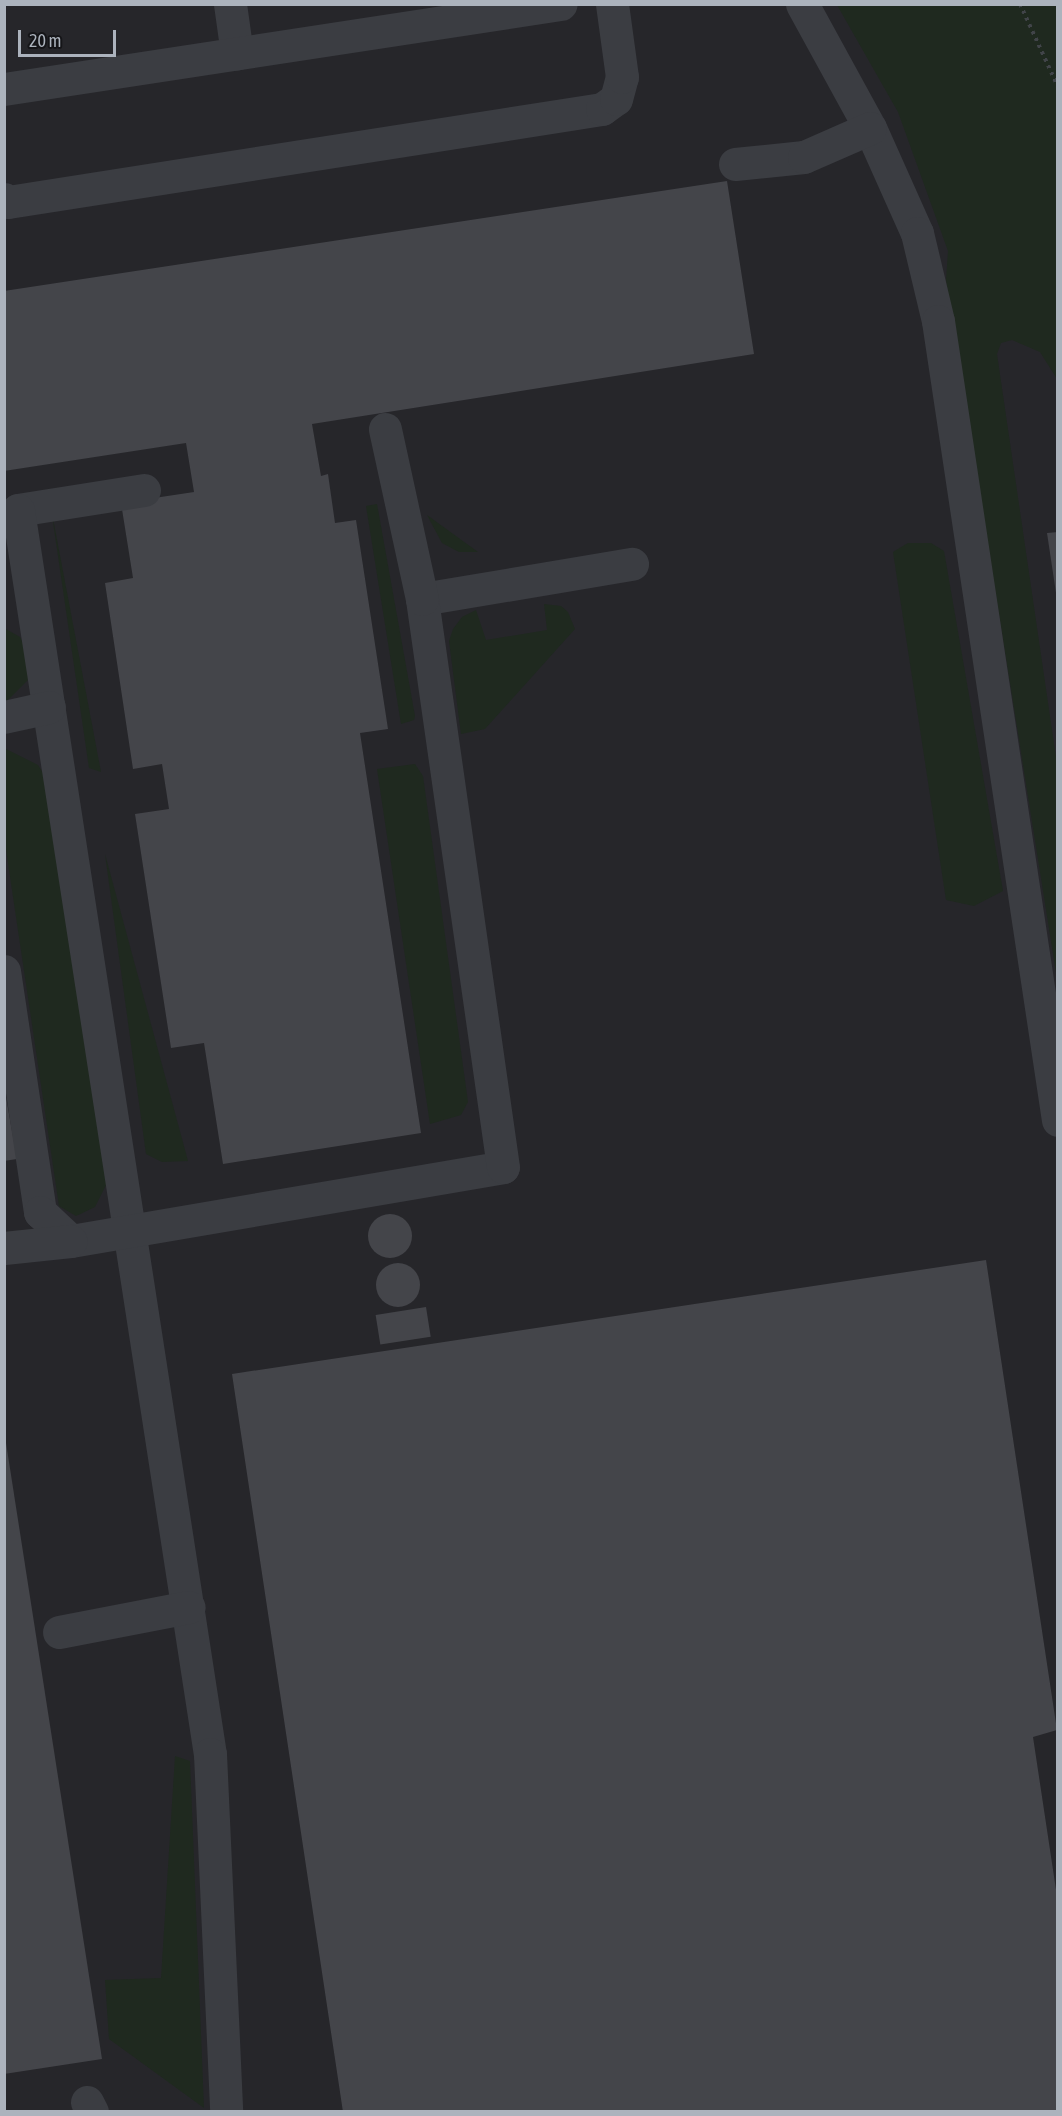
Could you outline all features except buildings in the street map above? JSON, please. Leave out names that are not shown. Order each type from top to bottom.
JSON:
[{"type":"lane","points":[[230,4],[237,54]]},
{"type":"lane","points":[[4,89],[561,4]]},
{"type":"lane","points":[[4,199],[8,202],[602,109],[616,99],[622,77],[612,4]]},
{"type":"lane","points":[[802,4],[870,128],[917,233],[938,321],[1058,1120]]},
{"type":"lane","points":[[735,164],[804,157],[870,128]]},
{"type":"lane","points":[[4,1248],[71,1241],[503,1167],[422,599],[385,429]]},
{"type":"lane","points":[[144,490],[18,510],[17,585],[49,707],[132,1230],[210,1754],[226,2112]]},
{"type":"lane","points":[[422,599],[632,564]]},
{"type":"lane","points":[[4,717],[49,707]]},
{"type":"lane","points":[[4,971],[40,1212],[71,1241]]},
{"type":"lane","points":[[59,1632],[189,1607]]},
{"type":"path","points":[[1020,4],[1058,87]]},
{"type":"shaded area","points":[[5,5],[848,5],[1057,297],[1057,2111],[5,2112]]},
{"type":"green space","points":[[837,5],[1057,5],[1057,379],[1040,352],[1012,340],[1001,343],[997,354],[1057,764],[1057,979],[946,280],[948,251],[898,112]]},
{"type":"green space","points":[[377,504],[415,716],[414,720],[401,724],[366,506]]},
{"type":"green space","points":[[51,508],[101,772],[89,768]]},
{"type":"green space","points":[[427,515],[478,552],[459,552],[442,543]]},
{"type":"green space","points":[[908,543],[931,543],[944,551],[1003,891],[974,906],[946,900],[893,552]]},
{"type":"green space","points":[[544,604],[561,606],[568,612],[575,629],[485,729],[461,734],[449,641],[453,629],[462,617],[476,610],[486,640],[547,630]]},
{"type":"green space","points":[[4,628],[20,637],[29,654],[29,679],[4,704]]},
{"type":"green space","points":[[4,748],[38,765],[43,773],[108,1181],[95,1207],[76,1216],[59,1206],[5,843]]},
{"type":"green space","points":[[415,764],[423,776],[468,1102],[461,1115],[430,1124],[377,769]]},
{"type":"green space","points":[[105,854],[188,1161],[162,1162],[146,1154]]},
{"type":"green space","points":[[175,1756],[190,1761],[204,2108],[109,2039],[105,1980],[161,1978]]}]
